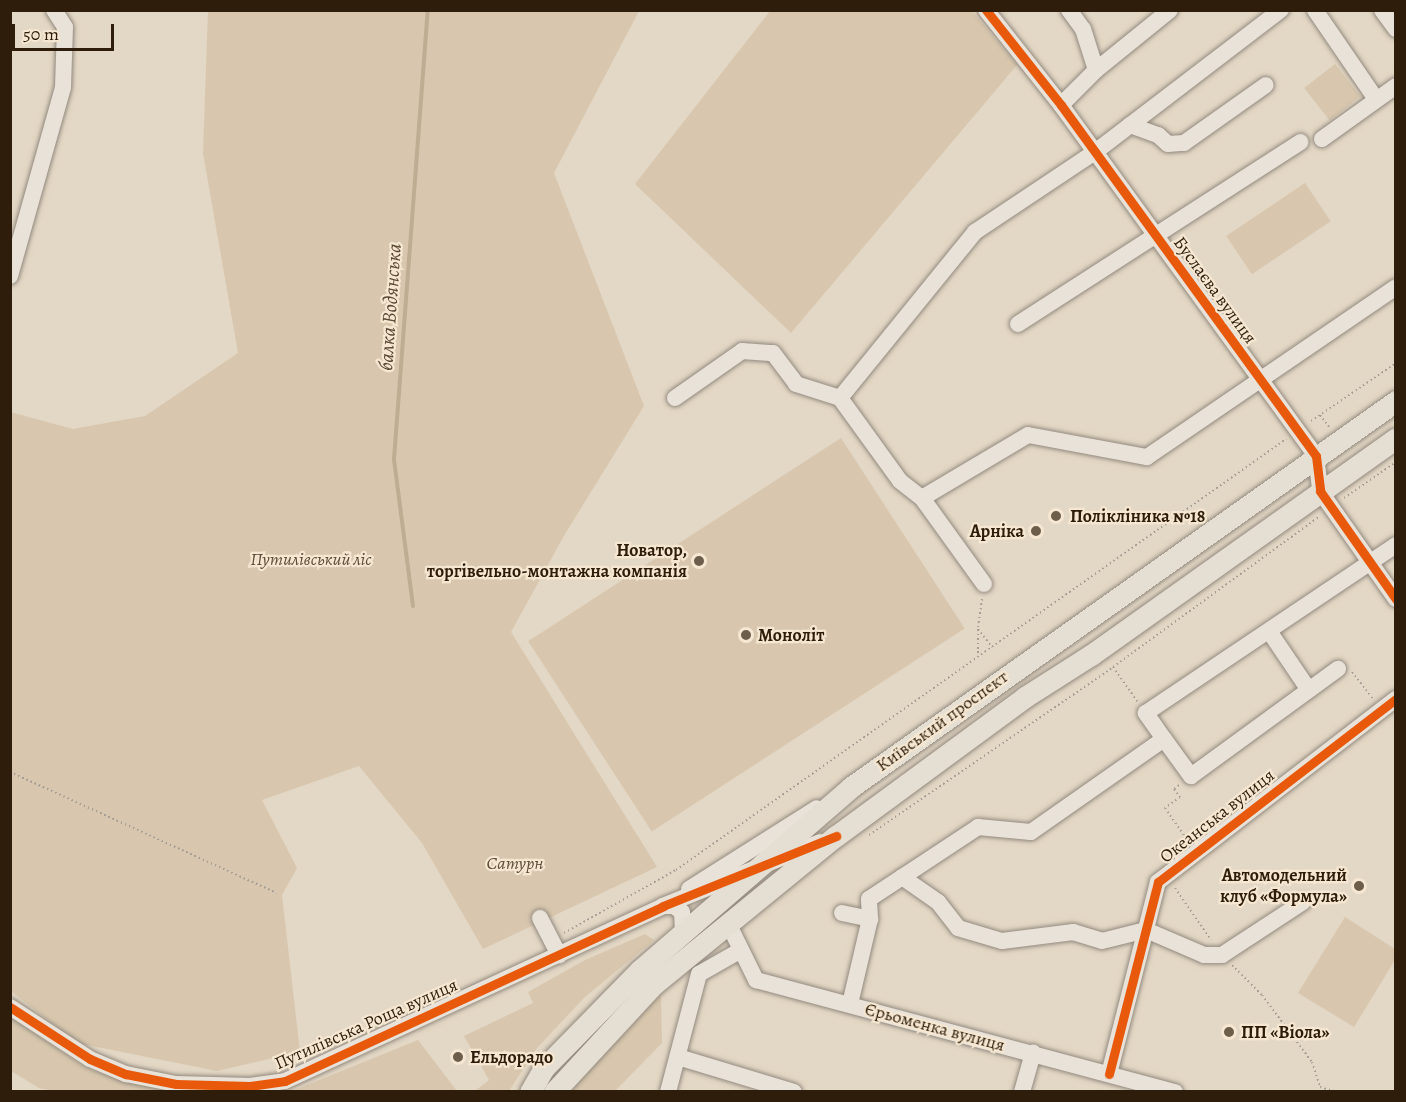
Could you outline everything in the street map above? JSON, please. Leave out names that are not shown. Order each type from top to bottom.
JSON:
[{"type":"main road","name":"Київський проспект","points":[[530,1092],[544,1068],[640,970],[851,787],[1395,400]]},
{"type":"main road","name":"Київський проспект","points":[[554,1092],[653,985],[868,811],[1326,499],[1395,438]]},
{"type":"main road","points":[[851,787],[868,811]]},
{"type":"street","points":[[10,276],[63,87],[65,27],[54,10]]},
{"type":"street","name":"Буслаєва вулиця","points":[[986,10],[1095,152],[1298,430],[1316,456],[1326,499],[1395,599]]},
{"type":"street","points":[[1069,10],[1083,29],[1096,70]]},
{"type":"street","points":[[1060,105],[1096,70],[1170,10]]},
{"type":"street","points":[[840,398],[975,232],[1095,152],[1281,10]]},
{"type":"street","points":[[1315,10],[1376,99]]},
{"type":"street","points":[[1130,125],[1158,135],[1168,144],[1184,143],[1266,85]]},
{"type":"street","points":[[1322,139],[1395,86]]},
{"type":"street","points":[[1018,324],[1300,142]]},
{"type":"street","points":[[922,498],[1028,435],[1147,457],[1395,287]]},
{"type":"street","points":[[675,398],[742,351],[773,353],[796,384],[840,398],[900,481],[922,498],[984,584]]},
{"type":"street","points":[[1338,669],[1191,776],[1146,713],[1395,545]]},
{"type":"street","points":[[1269,631],[1309,690]]},
{"type":"street","name":"Океанська вулиця","points":[[1109,1074],[1158,882],[1395,699]]},
{"type":"street","points":[[850,1004],[870,919],[868,899],[978,827],[1031,832],[1164,739]]},
{"type":"street","points":[[663,906],[851,787]]},
{"type":"street","points":[[663,906],[758,870],[836,836]]},
{"type":"street","points":[[902,877],[938,902],[958,928],[1002,941],[1073,932],[1102,941],[1146,930],[1204,955],[1222,955],[1303,902]]},
{"type":"street","points":[[663,906],[674,906],[682,912],[683,934]]},
{"type":"street","name":"Путилівська Роща вулиця","points":[[10,1006],[90,1059],[126,1074],[176,1084],[250,1086],[285,1081],[555,947],[663,906]]},
{"type":"street","points":[[842,913],[870,919]]},
{"type":"street","points":[[540,918],[555,947]]},
{"type":"street","name":"Єрьоменка вулиця","points":[[728,923],[756,980],[1175,1092]]},
{"type":"street","points":[[668,1092],[699,974],[741,950]]},
{"type":"street","points":[[1022,1092],[1033,1053]]},
{"type":"street","points":[[678,1057],[794,1092]]},
{"type":"path","points":[[555,947],[676,870],[1395,363]]},
{"type":"path","points":[[861,840],[1113,667],[1326,499],[1395,462]]},
{"type":"path","points":[[978,656],[978,629],[984,584]]},
{"type":"path","points":[[978,629],[992,646]]},
{"type":"path","points":[[1113,667],[1139,704]]},
{"type":"path","points":[[1338,669],[1355,672],[1381,710]]},
{"type":"path","points":[[10,772],[277,893]]},
{"type":"path","points":[[1191,776],[1174,789],[1180,797],[1165,808],[1197,852]]},
{"type":"path","points":[[1166,876],[1222,955],[1262,995],[1312,1062],[1320,1087],[1318,1092]]},
{"type":"path","points":[[1320,1087],[1338,1092]]},
{"type":"green space","name":"Путилівський ліс","points":[[208,11],[639,11],[554,173],[644,406],[565,534],[511,632],[657,867],[483,949],[422,843],[359,766],[262,800],[297,868],[282,895],[300,1052],[217,1071],[77,1043],[11,991],[10,412],[73,429],[145,416],[238,353],[203,153]]},
{"type":"green space","points":[[770,11],[972,11],[1017,65],[791,333],[635,184]]},
{"type":"green space","points":[[1335,64],[1360,96],[1330,120],[1304,88]]},
{"type":"green space","points":[[1305,183],[1331,221],[1252,274],[1226,236]]},
{"type":"green space","name":"Моноліт","points":[[841,438],[965,628],[652,832],[528,641]]},
{"type":"green space","points":[[1345,917],[1395,949],[1395,960],[1354,1027],[1298,993]]},
{"type":"green space","points":[[645,934],[654,940],[585,997],[537,1048],[509,1091],[475,1091],[489,1080],[464,1036],[533,1003],[528,992],[585,960]]},
{"type":"green space","points":[[661,994],[662,1043],[615,1091],[569,1092]]},
{"type":"green space","points":[[11,1017],[84,1067],[124,1081],[178,1091],[53,1091],[39,1088],[11,1071]]},
{"type":"green space","points":[[418,1040],[457,1091],[292,1091]]},
{"type":"waterway","name":"балка Водянська","points":[[413,606],[394,459],[428,10]]},
{"type":"cycle path","points":[[986,10],[1061,105],[1316,456],[1320,491],[1396,599]]},
{"type":"cycle path","points":[[1109,1074],[1158,882],[1396,699]]},
{"type":"cycle path","points":[[10,1007],[90,1059],[126,1074],[176,1084],[250,1086],[285,1081],[663,906],[836,836]]},
{"type":"place","name":"Полікліника №18","points":[[1056,516]]},
{"type":"place","name":"Арніка","points":[[1036,531]]},
{"type":"place","name":"Новатор, торгівельно-монтажна компанія","points":[[699,561]]},
{"type":"place","name":"Моноліт","points":[[746,635]]},
{"type":"place","name":"Автомодельний клуб «Формула»","points":[[1359,886]]},
{"type":"place","name":"ПП «Віола»","points":[[1229,1032]]},
{"type":"place","name":"Ельдорадо","points":[[458,1057]]},
{"type":"park label","name":"Сатурн","points":[[515,863]]}]
